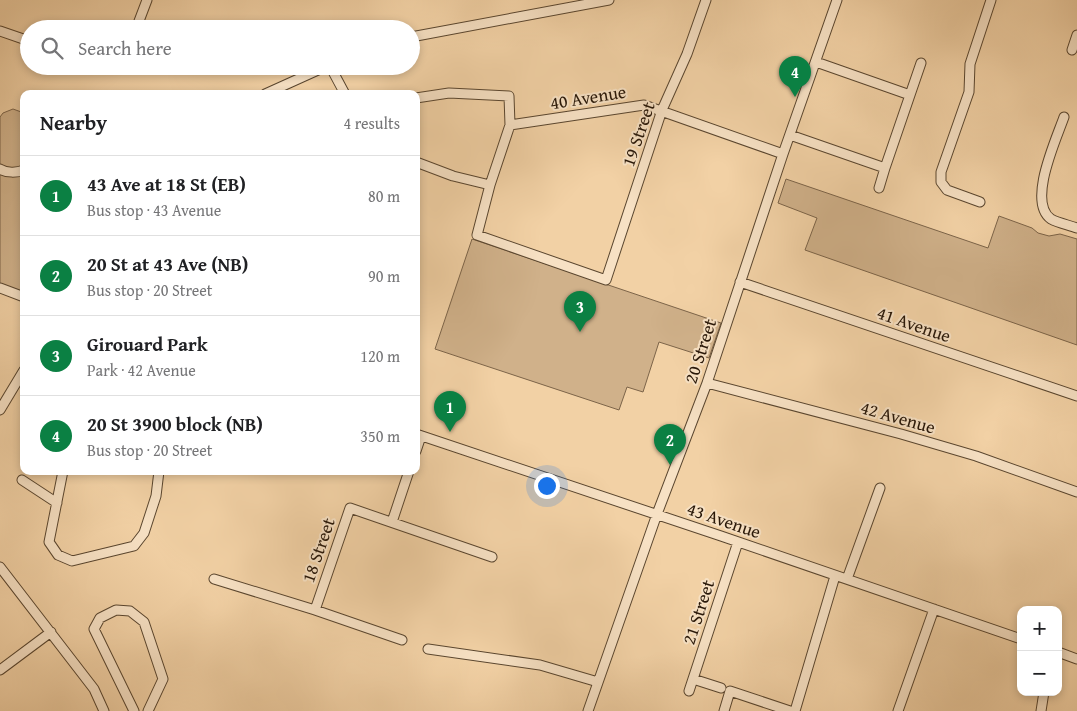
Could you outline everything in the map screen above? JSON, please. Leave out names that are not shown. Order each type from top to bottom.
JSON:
[{"type":"street","points":[[139,20],[147,0]]},
{"type":"street","points":[[420,36],[609,0]]},
{"type":"street","name":"19 Street","points":[[490,184],[477,235],[606,280],[662,110],[687,54],[706,0]]},
{"type":"street","name":"20 Street","points":[[588,711],[657,514],[707,383],[783,154],[837,0]]},
{"type":"street","points":[[980,202],[947,190],[941,182],[941,172],[969,92],[970,64],[991,0]]},
{"type":"street","points":[[0,31],[20,38]]},
{"type":"street","points":[[1072,50],[1077,35]]},
{"type":"street","points":[[816,62],[910,95]]},
{"type":"street","points":[[879,188],[921,63]]},
{"type":"street","points":[[274,90],[308,75]]},
{"type":"street","points":[[334,75],[343,90]]},
{"type":"street","points":[[420,97],[449,93],[509,96],[510,125],[490,184],[453,176],[420,164]]},
{"type":"street","name":"40 Avenue","points":[[510,125],[644,105],[783,154]]},
{"type":"street","points":[[1064,117],[1040,190],[1042,207],[1051,218],[1077,228]]},
{"type":"street","points":[[790,135],[886,168]]},
{"type":"street","points":[[0,169],[20,172]]},
{"type":"street","name":"41 Avenue","points":[[740,282],[1077,396]]},
{"type":"street","points":[[0,288],[20,295]]},
{"type":"street","points":[[0,410],[20,377]]},
{"type":"street","name":"42 Avenue","points":[[707,383],[901,434],[976,456],[1077,492]]},
{"type":"street","name":"43 Avenue","points":[[420,435],[657,514],[1017,638]]},
{"type":"street","points":[[62,475],[49,542],[58,555],[72,561],[134,546],[144,533],[156,496],[159,475]]},
{"type":"street","points":[[408,475],[392,522],[492,557]]},
{"type":"street","points":[[22,480],[57,503]]},
{"type":"street","points":[[847,579],[880,488]]},
{"type":"street","name":"18 Street","points":[[315,610],[350,508],[392,522]]},
{"type":"street","name":"21 Street","points":[[689,691],[738,542]]},
{"type":"street","points":[[0,567],[52,632],[94,689],[104,711]]},
{"type":"street","points":[[795,711],[834,576]]},
{"type":"street","points":[[214,579],[315,610],[402,640]]},
{"type":"street","points":[[898,711],[934,609]]},
{"type":"street","points":[[134,711],[94,629],[100,618],[116,610],[130,611],[144,622],[163,679],[148,711]]},
{"type":"street","points":[[0,670],[52,632]]},
{"type":"street","points":[[428,650],[540,666],[598,682]]},
{"type":"street","points":[[1062,653],[1077,659]]},
{"type":"street","points":[[693,679],[721,688]]},
{"type":"street","points":[[724,711],[730,691],[790,711]]},
{"type":"street","points":[[1041,711],[1043,696]]},
{"type":"shaded area","points":[[13,109],[20,112],[20,294],[0,288],[0,117],[3,113]]},
{"type":"shaded area","points":[[786,179],[988,248],[999,216],[1032,228],[1038,233],[1049,236],[1060,234],[1077,239],[1077,345],[805,250],[817,218],[778,203]]},
{"type":"shaded area","points":[[472,239],[721,323],[709,358],[659,342],[643,392],[627,387],[619,410],[435,349]]},
{"type":"place","name":"20 St 3900 block (NB)","points":[[795,97]]},
{"type":"place","name":"Girouard Park","points":[[580,332]]},
{"type":"place","name":"43 Ave at 18 St (EB)","points":[[450,432]]},
{"type":"place","name":"20 St at 43 Ave (NB)","points":[[670,465]]}]
